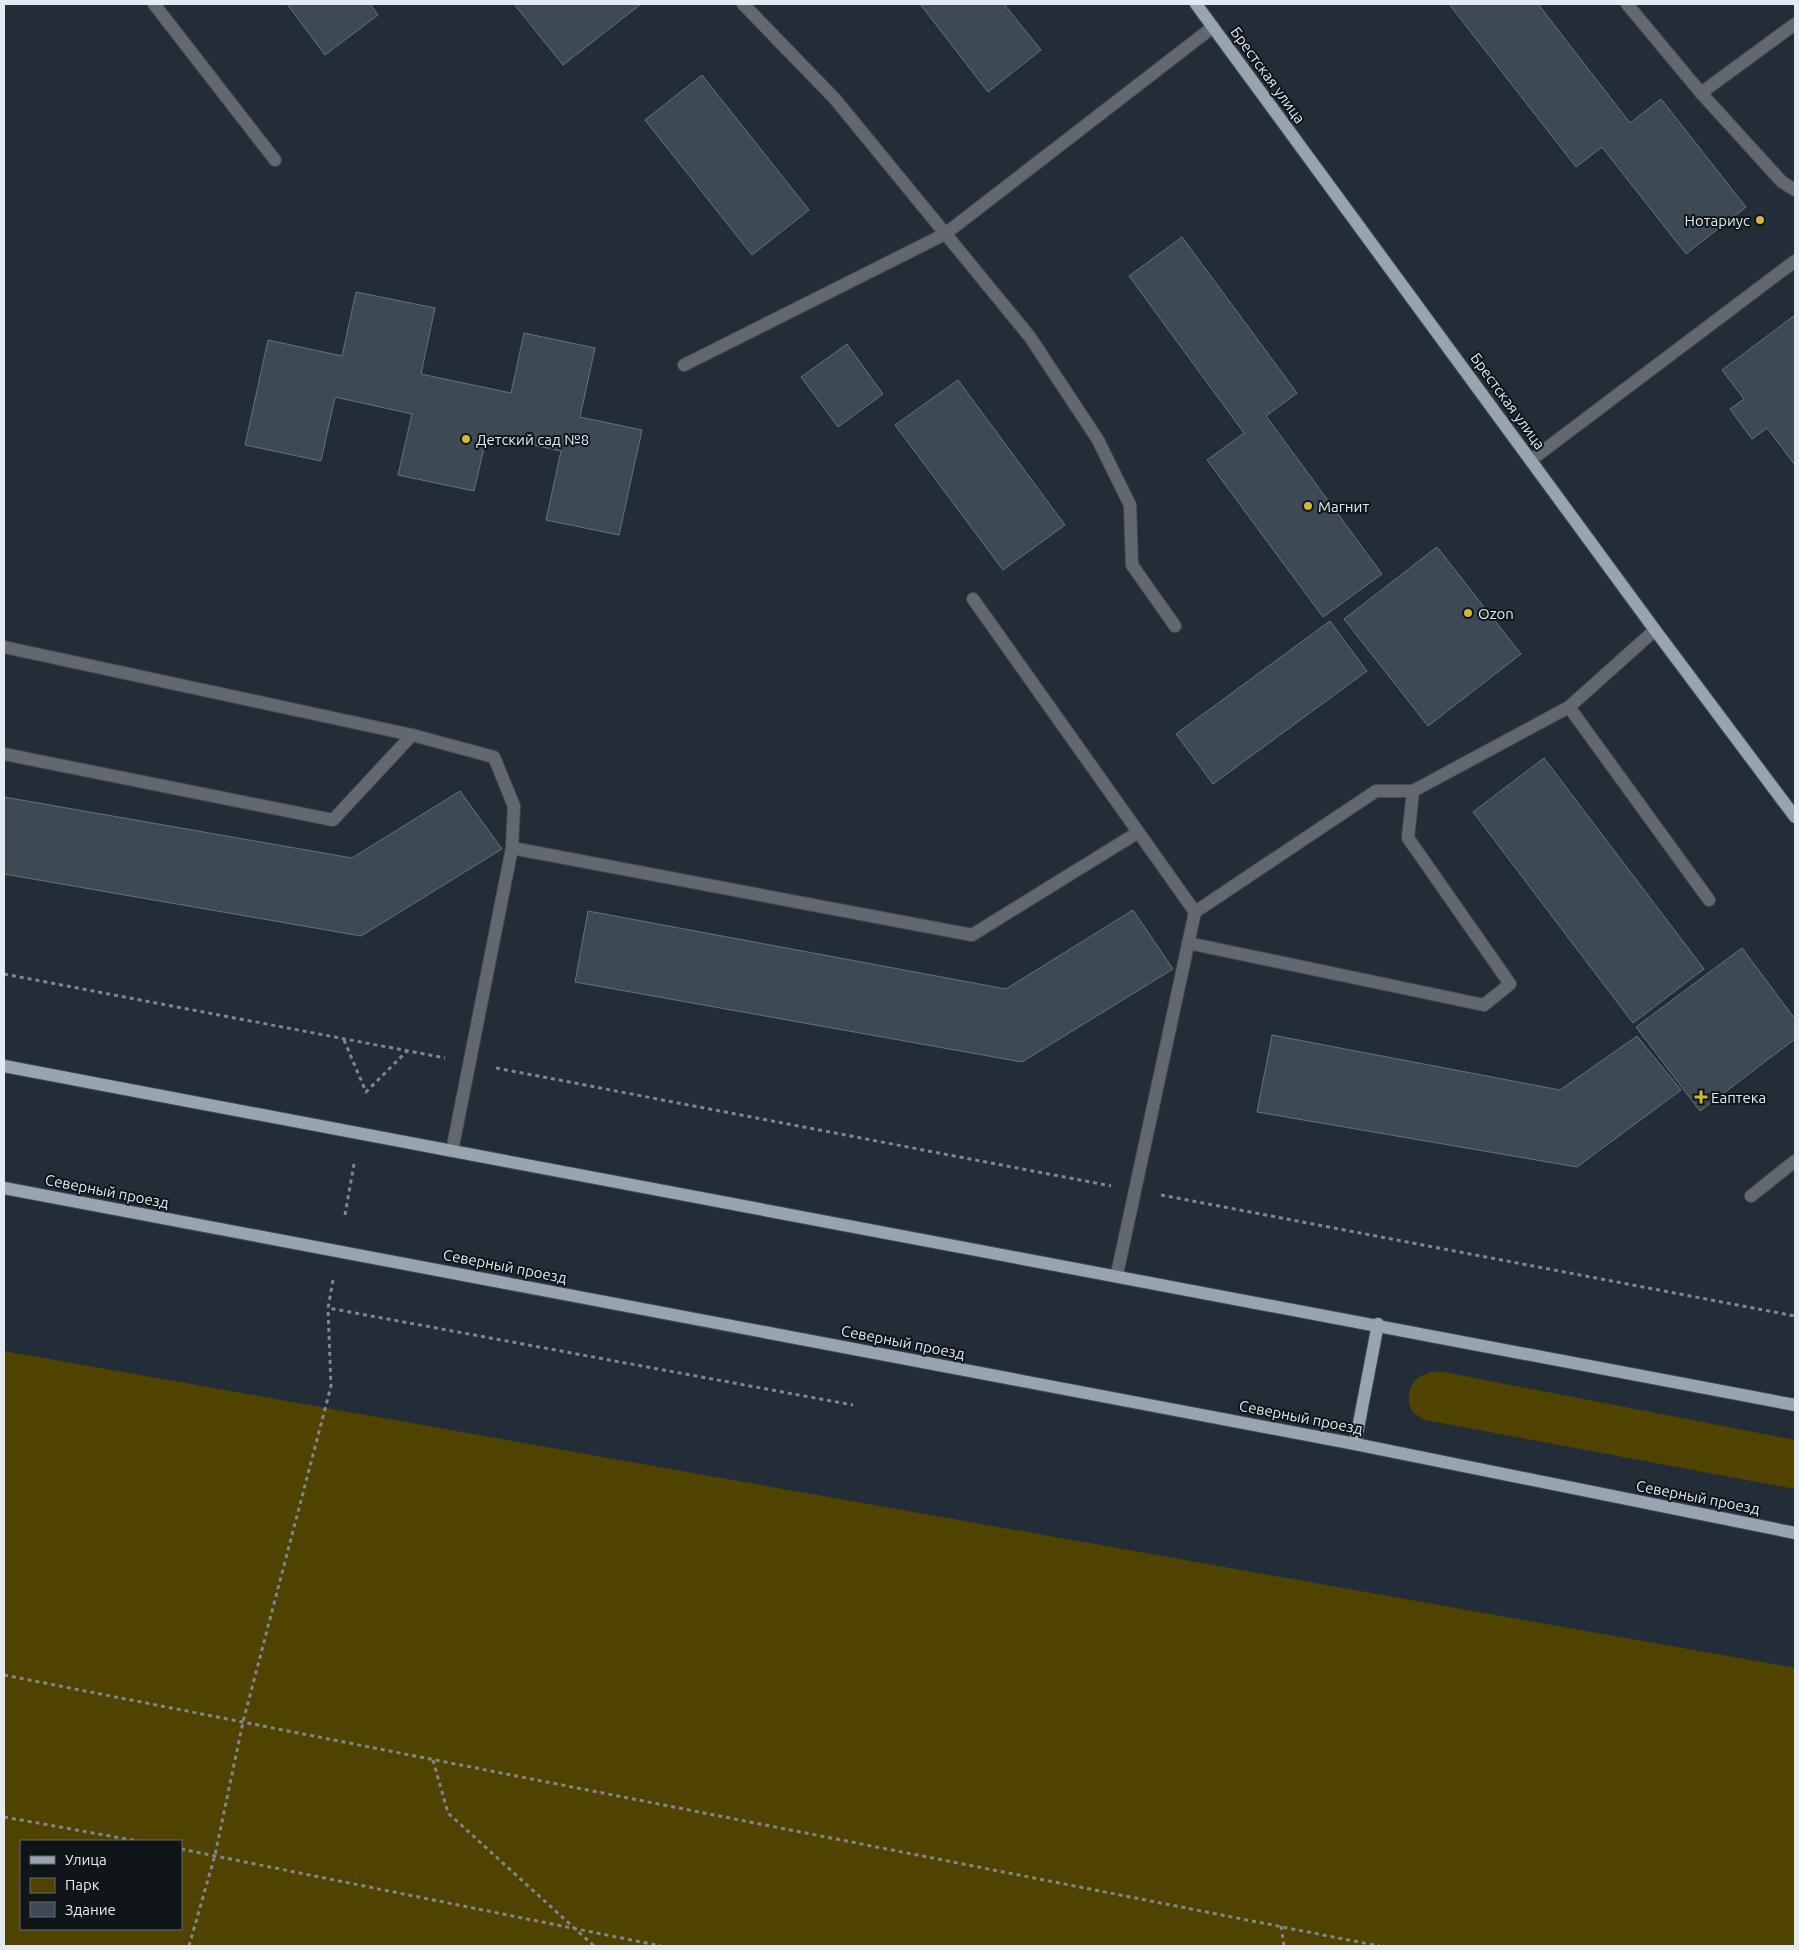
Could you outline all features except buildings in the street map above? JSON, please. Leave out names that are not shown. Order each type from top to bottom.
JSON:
[{"type":"main road","name":"Брестская улица","points":[[1196,4],[1795,817]]},
{"type":"main road","points":[[4,1066],[1117,1274],[1795,1405]]},
{"type":"main road","name":"Северный проезд","points":[[4,1188],[1356,1444],[1795,1533]]},
{"type":"main road","points":[[1356,1444],[1378,1324]]},
{"type":"lane","points":[[154,4],[275,160]]},
{"type":"lane","points":[[743,4],[835,98],[1030,337],[1098,440],[1130,505],[1132,565],[1175,626]]},
{"type":"lane","points":[[1627,4],[1701,93],[1782,182],[1795,190]]},
{"type":"lane","points":[[1701,93],[1795,24]]},
{"type":"lane","points":[[684,365],[945,234],[1213,27]]},
{"type":"lane","points":[[1531,460],[1795,261]]},
{"type":"lane","points":[[973,599],[1137,833],[1195,912]]},
{"type":"lane","points":[[1117,1274],[1195,912],[1376,791],[1413,791],[1569,707],[1656,630]]},
{"type":"lane","points":[[4,647],[412,735],[494,757],[514,806],[512,848],[452,1151]]},
{"type":"lane","points":[[1569,707],[1709,900]]},
{"type":"lane","points":[[4,754],[333,820],[412,735]]},
{"type":"lane","points":[[1188,943],[1484,1005],[1510,984],[1408,838],[1413,791]]},
{"type":"lane","points":[[512,848],[972,935],[1137,833]]},
{"type":"lane","points":[[1751,1196],[1795,1161]]},
{"type":"path","points":[[4,974],[1795,1316]]},
{"type":"path","points":[[344,1039],[366,1092],[407,1051]]},
{"type":"path","points":[[344,1215],[354,1164]]},
{"type":"path","points":[[189,1946],[215,1855],[244,1722],[331,1386],[328,1308],[333,1280]]},
{"type":"path","points":[[328,1308],[852,1405]]},
{"type":"path","points":[[4,1675],[1380,1946]]},
{"type":"path","points":[[433,1760],[448,1813],[594,1946]]},
{"type":"path","points":[[4,1817],[132,1840]]},
{"type":"path","points":[[182,1849],[661,1946]]},
{"type":"path","points":[[1281,1926],[1284,1946]]},
{"type":"green space","points":[[4,1351],[1795,1668],[1795,1946],[4,1946]]},
{"type":"green space","points":[[1431,1372],[1444,1372],[1795,1440],[1795,1489],[1425,1420],[1412,1411],[1409,1397],[1413,1383],[1420,1376]]},
{"type":"place","name":"Нотариус","points":[[1760,220]]},
{"type":"place","name":"Детский сад №8","points":[[466,439]]},
{"type":"place","name":"Магнит","points":[[1308,506]]},
{"type":"place","name":"Ozon","points":[[1468,613]]},
{"type":"place","name":"Еаптека","points":[[1701,1097]]}]
